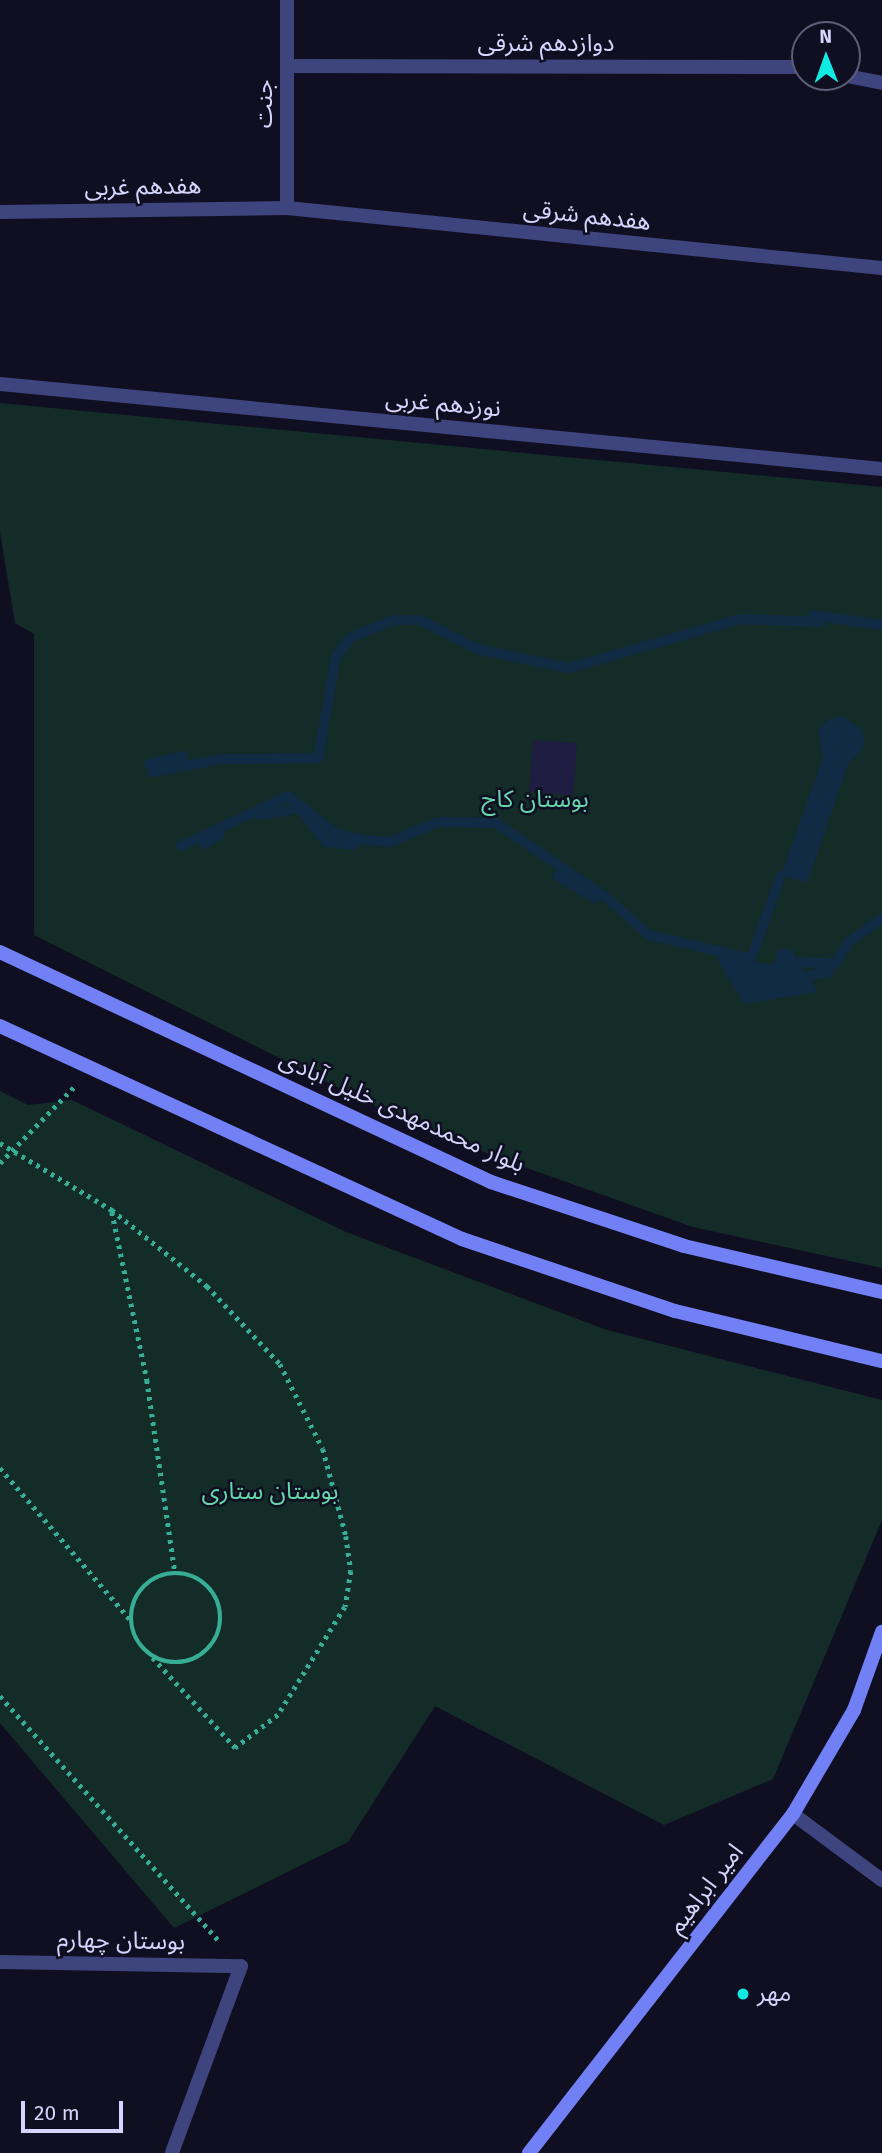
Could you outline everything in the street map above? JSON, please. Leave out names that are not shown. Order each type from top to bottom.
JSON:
[{"type":"main road","name":"بلوار محمدمهدی خلیل آبادی","points":[[0,951],[491,1182],[684,1246],[882,1292]]},
{"type":"main road","points":[[0,1026],[463,1239],[675,1311],[881,1359]]},
{"type":"main road","name":"امیر ابراهیم","points":[[529,2153],[793,1814],[855,1710],[882,1632]]},
{"type":"street","name":"جنت","points":[[287,0],[287,208]]},
{"type":"street","name":"دوازدهم شرقی","points":[[287,66],[791,67]]},
{"type":"street","points":[[861,79],[882,83]]},
{"type":"street","name":"هفدهم غربی","points":[[0,212],[287,208]]},
{"type":"street","name":"هفدهم شرقی","points":[[287,208],[882,268]]},
{"type":"street","name":"نوزدهم غربی","points":[[0,384],[882,469]]},
{"type":"street","points":[[793,1814],[882,1880]]},
{"type":"street","name":"بوستان چهارم","points":[[0,1962],[240,1966]]},
{"type":"street","points":[[172,2153],[240,1966]]},
{"type":"path","points":[[0,1163],[91,1070]]},
{"type":"path","points":[[0,1143],[112,1210],[208,1286],[280,1364],[323,1449],[351,1572],[345,1606],[305,1679],[278,1715],[235,1748],[149,1654],[131,1619],[0,1468]]},
{"type":"path","points":[[112,1210],[148,1380],[175,1573]]},
{"type":"path","points":[[131,1619],[148,1583],[175,1573],[210,1588],[222,1625],[207,1652],[194,1660],[163,1662],[149,1654]]},
{"type":"path","points":[[0,1696],[240,1966]]},
{"type":"green space","name":"بوستان کاج","points":[[0,403],[882,487],[882,1268],[693,1227],[499,1158],[397,1117],[34,935],[34,634],[15,623],[0,532]]},
{"type":"green space","name":"بوستان ستاری","points":[[0,1091],[28,1105],[72,1100],[346,1232],[607,1330],[882,1400],[882,1520],[773,1779],[664,1825],[435,1706],[348,1842],[174,1928],[0,1723]]},
{"type":"water","points":[[844,717],[863,731],[864,747],[848,764],[807,883],[781,875],[823,757],[818,731],[829,719]]},
{"type":"water","points":[[778,949],[791,949],[818,992],[744,1004],[716,957],[774,965]]},
{"type":"building","points":[[533,740],[577,743],[573,795],[529,792]]},
{"type":"waterway","points":[[813,615],[882,625]]},
{"type":"waterway","points":[[153,772],[221,759],[318,758],[336,657],[350,638],[393,620],[420,620],[477,649],[569,668],[740,619],[820,622]]},
{"type":"waterway","points":[[149,764],[183,756]]},
{"type":"waterway","points":[[181,846],[288,796],[334,833],[360,839]]},
{"type":"waterway","points":[[260,815],[300,808],[326,842],[354,845]]},
{"type":"waterway","points":[[366,840],[390,842],[439,822],[496,823],[607,898],[649,935],[751,959],[781,875]]},
{"type":"waterway","points":[[205,844],[220,834]]},
{"type":"waterway","points":[[558,876],[595,898]]},
{"type":"waterway","points":[[801,962],[835,964],[849,942],[882,918]]},
{"type":"waterway","points":[[810,975],[829,972]]},
{"type":"place","name":"مهر","points":[[743,1994]]}]
